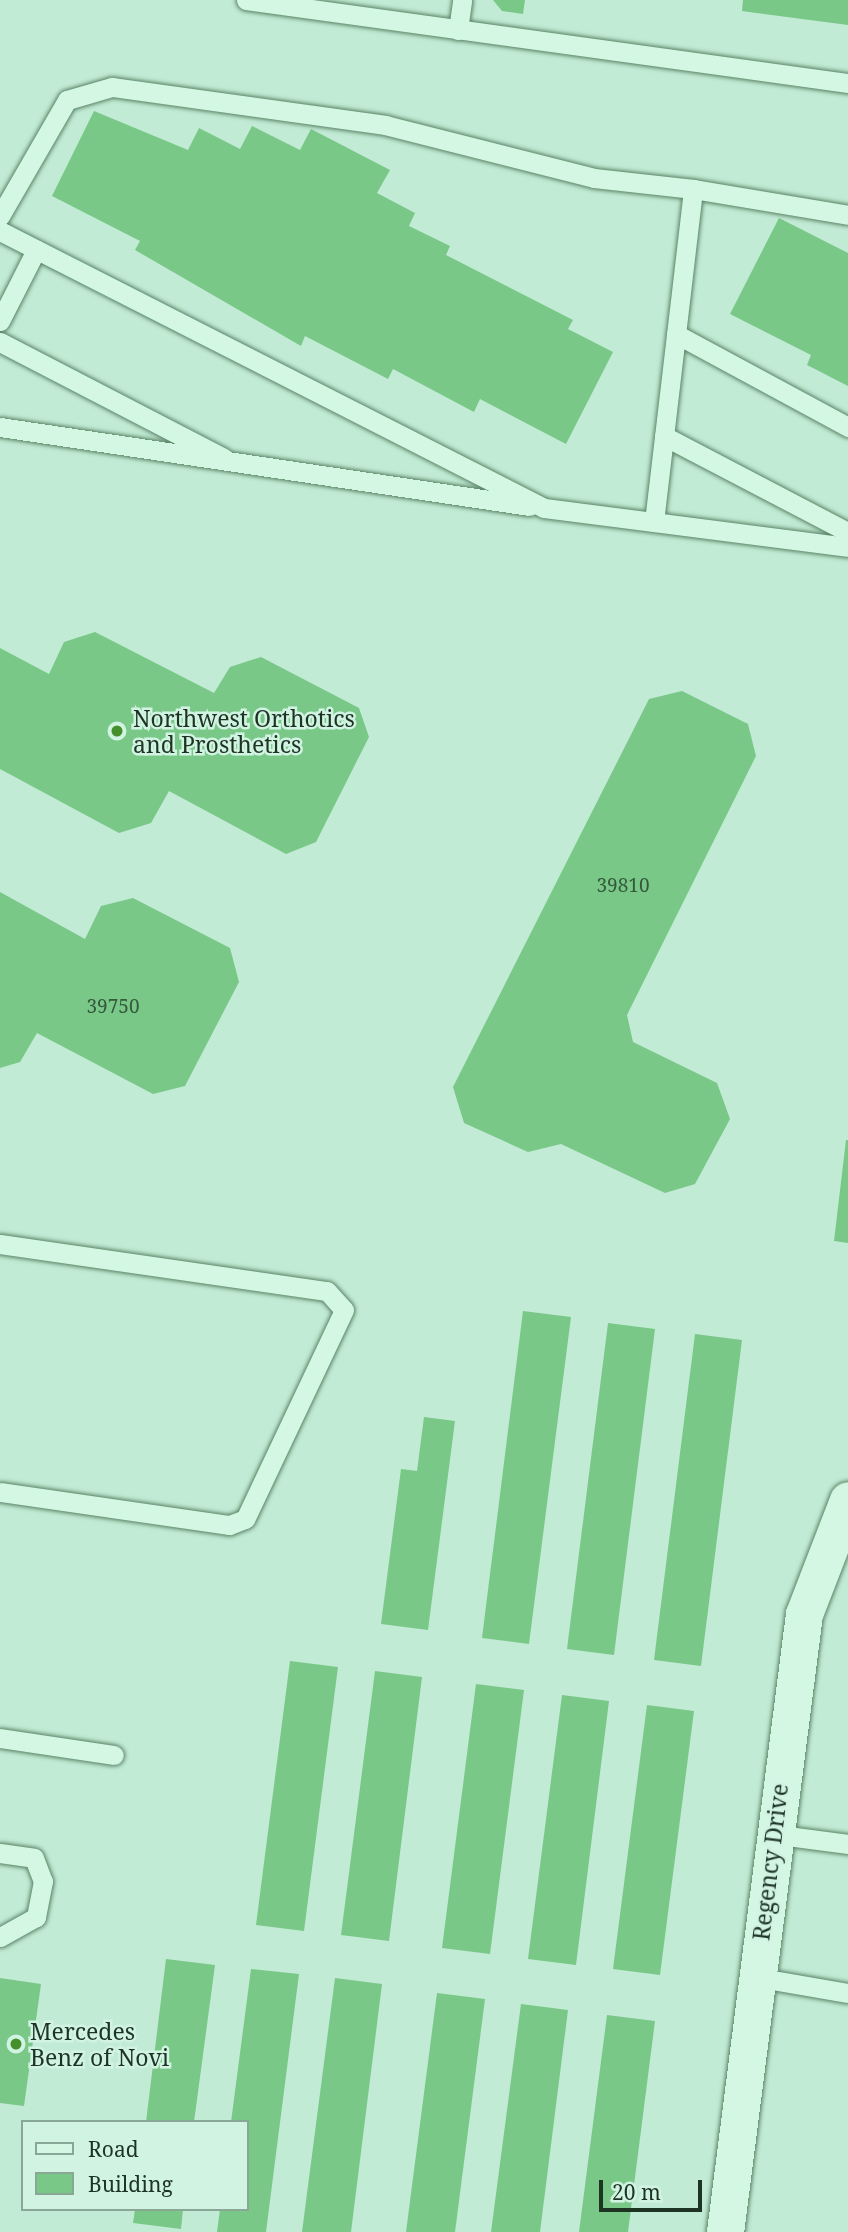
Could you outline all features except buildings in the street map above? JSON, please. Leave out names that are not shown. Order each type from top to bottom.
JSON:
[{"type":"street","name":"Regency Drive","points":[[725,2232],[772,1834],[804,1614],[848,1500]]},
{"type":"lane","points":[[246,0],[848,83]]},
{"type":"lane","points":[[458,30],[462,0]]},
{"type":"lane","points":[[0,216],[67,100],[112,87],[385,125],[594,178],[694,189],[848,215]]},
{"type":"lane","points":[[654,522],[694,189]]},
{"type":"lane","points":[[0,231],[544,508]]},
{"type":"lane","points":[[0,321],[36,250]]},
{"type":"lane","points":[[677,334],[848,427]]},
{"type":"lane","points":[[0,342],[240,466]]},
{"type":"lane","points":[[0,427],[240,466],[848,547]]},
{"type":"lane","points":[[664,436],[848,532]]},
{"type":"lane","points":[[0,1244],[327,1291],[344,1310],[245,1519],[229,1525],[0,1492]]},
{"type":"lane","points":[[0,1738],[114,1755]]},
{"type":"lane","points":[[772,1834],[848,1844]]},
{"type":"lane","points":[[0,1853],[34,1858],[43,1881],[36,1917],[0,1937]]},
{"type":"lane","points":[[755,1977],[848,1993]]},
{"type":"place","name":"Northwest Orthotics and Prosthetics","points":[[117,731]]},
{"type":"place","name":"Mercedes Benz of Novi","points":[[16,2044]]}]
